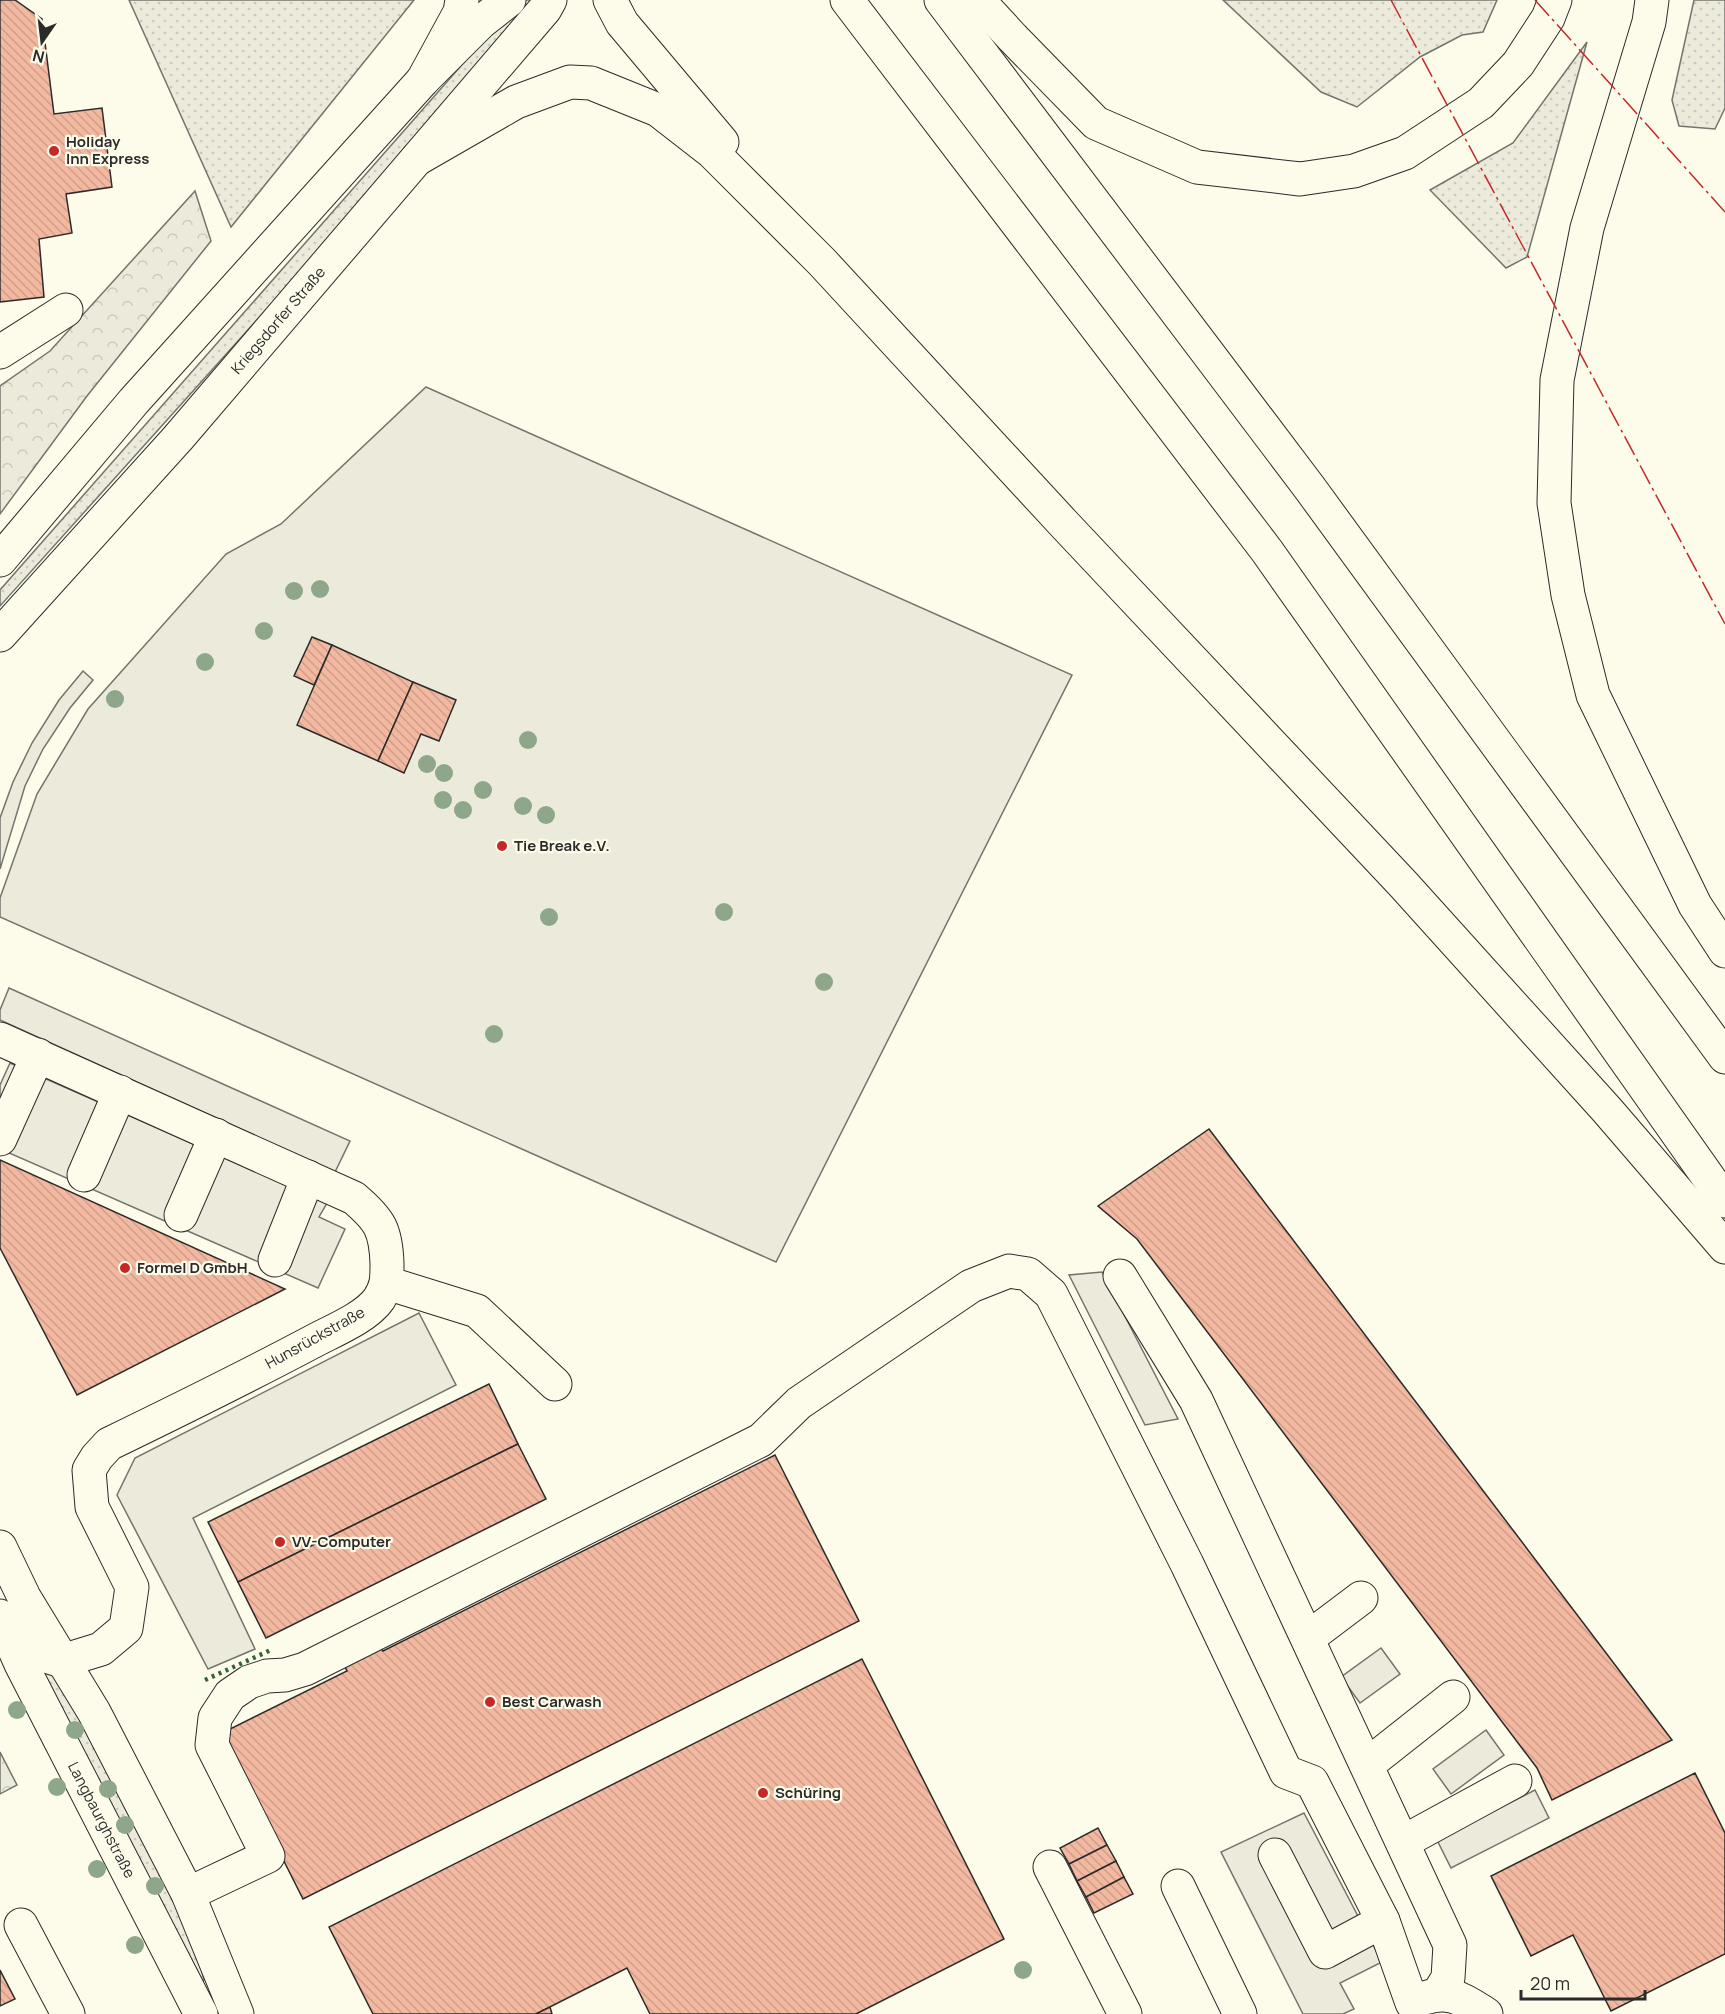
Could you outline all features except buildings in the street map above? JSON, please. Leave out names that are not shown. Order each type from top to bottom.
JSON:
[{"type":"main road","points":[[423,80],[460,12],[462,0]]},
{"type":"main road","points":[[0,560],[134,401],[423,80],[481,22],[509,0]]},
{"type":"main road","name":"Kriegsdorfer Straße","points":[[0,635],[178,438],[545,9],[550,0]]},
{"type":"main road","points":[[610,0],[622,23],[822,262]]},
{"type":"main road","points":[[847,0],[1267,551],[1725,1201]]},
{"type":"main road","points":[[941,0],[1309,487],[1725,1057]]},
{"type":"main road","points":[[978,0],[1096,123],[1197,167],[1300,179],[1354,171],[1405,153],[1481,103],[1518,64],[1548,18],[1555,0]]},
{"type":"main road","points":[[1652,0],[1649,22],[1587,228],[1557,380],[1554,503],[1568,595],[1593,695],[1695,905],[1725,951]]},
{"type":"main road","points":[[417,159],[516,102],[570,82],[591,83],[658,110],[712,152],[822,262],[1064,524],[1403,884],[1607,1110],[1725,1247]]},
{"type":"main road","points":[[0,352],[66,310]]},
{"type":"main road","points":[[0,1039],[354,1198],[368,1210],[384,1233],[387,1283],[477,1311],[555,1384]]},
{"type":"main road","points":[[0,1139],[38,1055]]},
{"type":"main road","points":[[84,1175],[120,1092]]},
{"type":"main road","points":[[182,1215],[216,1136]]},
{"type":"main road","points":[[275,1260],[308,1177]]},
{"type":"main road","points":[[188,1894],[268,1856],[212,1745],[215,1718],[230,1695],[249,1682],[305,1669],[761,1440],[799,1402],[971,1286],[1009,1271],[1028,1274],[1051,1294],[1187,1564],[1286,1772],[1311,1782],[1383,1921],[1417,2004]]},
{"type":"main road","points":[[1120,1276],[1196,1400],[1450,1945],[1448,1978],[1417,2004]]},
{"type":"main road","name":"Hunsrückstraße","points":[[62,1661],[101,1649],[126,1628],[132,1587],[92,1507],[89,1470],[97,1457],[110,1444],[357,1318],[377,1301],[387,1283]]},
{"type":"main road","points":[[0,1547],[24,1597],[62,1661],[79,1684],[188,1894],[237,2014]]},
{"type":"main road","points":[[1308,1638],[1361,1598]]},
{"type":"main road","name":"Langbaurghstraße","points":[[2,1620],[36,1653],[62,1661]]},
{"type":"main road","name":"Langbaurghstraße","points":[[2,1620],[21,1664],[201,2014]]},
{"type":"main road","points":[[1367,1765],[1453,1697]]},
{"type":"main road","points":[[1403,1842],[1515,1781]]},
{"type":"main road","points":[[1275,1855],[1326,1952],[1383,1921]]},
{"type":"main road","points":[[1050,1867],[1125,2014]]},
{"type":"main road","points":[[1178,1886],[1240,2014]]},
{"type":"main road","points":[[21,1925],[68,2014]]},
{"type":"main road","points":[[1417,2004],[1452,1995],[1486,2014]]},
{"type":"green space","points":[[129,0],[414,0],[231,227]]},
{"type":"green space","points":[[519,0],[544,0],[0,606],[0,590]]},
{"type":"green space","points":[[1223,0],[1497,0],[1483,32],[1462,35],[1420,57],[1357,107],[1321,92]]},
{"type":"green space","points":[[1694,0],[1725,0],[1725,108],[1715,129],[1679,126],[1672,100]]},
{"type":"green space","points":[[1587,42],[1527,257],[1506,268],[1430,190],[1513,143]]},
{"type":"green space","points":[[195,191],[211,241],[87,396],[0,514],[0,386],[50,351]]},
{"type":"green space","name":"Tie Break e.V.","points":[[426,387],[1072,675],[776,1262],[0,917],[0,898],[37,794],[88,709],[226,554],[281,524]]},
{"type":"green space","points":[[55,1671],[194,1938],[204,1980],[202,1983],[39,1673]]},
{"type":"green space","points":[[0,1752],[17,1785],[0,1794]]},
{"type":"shaded area","points":[[83,671],[93,680],[70,708],[43,749],[25,786],[0,869],[0,818],[13,782],[32,743],[59,700]]},
{"type":"shaded area","points":[[9,988],[350,1141],[335,1172],[0,1020],[0,1010]]},
{"type":"shaded area","points":[[10,1063],[327,1203],[319,1217],[345,1229],[318,1288],[0,1149],[0,1085]]},
{"type":"shaded area","points":[[1102,1272],[1178,1419],[1145,1425],[1069,1275]]},
{"type":"shaded area","points":[[419,1313],[456,1385],[193,1518],[255,1649],[208,1669],[117,1495],[135,1458]]},
{"type":"shaded area","points":[[1381,1648],[1400,1674],[1360,1703],[1341,1677]]},
{"type":"shaded area","points":[[1486,1730],[1504,1755],[1451,1794],[1433,1769]]},
{"type":"shaded area","points":[[1535,1790],[1549,1818],[1451,1868],[1437,1840]]},
{"type":"shaded area","points":[[1304,1813],[1382,1962],[1340,1983],[1354,2009],[1343,2014],[1303,2014],[1221,1852]]},
{"type":"hedge","points":[[205,1680],[273,1649]]},
{"type":"power","points":[[1391,0],[1725,624]]},
{"type":"power","points":[[1535,0],[1725,212]]},
{"type":"place","name":"Holiday Inn Express","points":[[54,151]]},
{"type":"place","name":"Tie Break e.V.","points":[[502,846]]},
{"type":"place","name":"Formel D GmbH","points":[[125,1268]]},
{"type":"place","name":"VV-Computer","points":[[280,1542]]},
{"type":"place","name":"Best Carwash","points":[[490,1702]]},
{"type":"place","name":"Schüring","points":[[763,1793]]}]
